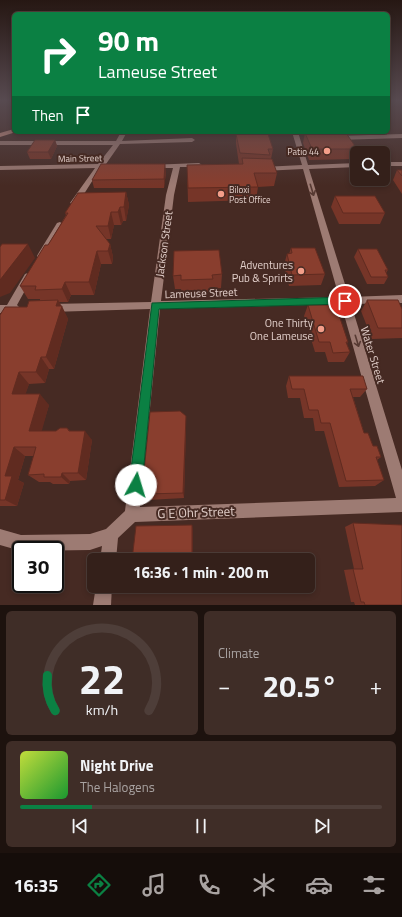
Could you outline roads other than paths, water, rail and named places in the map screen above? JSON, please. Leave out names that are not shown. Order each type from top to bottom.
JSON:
[{"type":"main road","points":[[2,134],[12,132]]},
{"type":"street","points":[[0,327],[5,309],[36,264],[93,174],[123,134]]},
{"type":"street","name":"Water Street","points":[[298,136],[305,168],[402,494]]},
{"type":"street","points":[[326,138],[402,136]]},
{"type":"street","points":[[0,143],[192,140]]},
{"type":"street","points":[[390,164],[402,164]]},
{"type":"street","name":"Jackson Street","points":[[132,515],[155,306],[170,195],[177,165]]},
{"type":"street","points":[[141,166],[206,165]]},
{"type":"street","points":[[305,168],[350,165]]},
{"type":"street","name":"Main Street","points":[[0,168],[120,166]]},
{"type":"street","points":[[256,168],[350,170]]},
{"type":"street","points":[[390,170],[402,170]]},
{"type":"street","name":"Lameuse Street","points":[[41,308],[402,299]]},
{"type":"street","points":[[5,309],[26,309]]},
{"type":"street","name":"G E Ohr Street","points":[[132,515],[402,504]]},
{"type":"street","points":[[0,537],[21,543],[90,542],[111,535],[132,515]]},
{"type":"street","points":[[109,553],[111,535]]},
{"type":"street","points":[[102,605],[103,593]]},
{"type":"place","name":"Patio 44","points":[[327,151]]},
{"type":"place","name":"Biloxi Post Office","points":[[221,194]]},
{"type":"place","name":"Adventures Pub & Sprirts","points":[[301,271]]},
{"type":"place","name":"One Thirty One Lameuse","points":[[321,329]]}]
